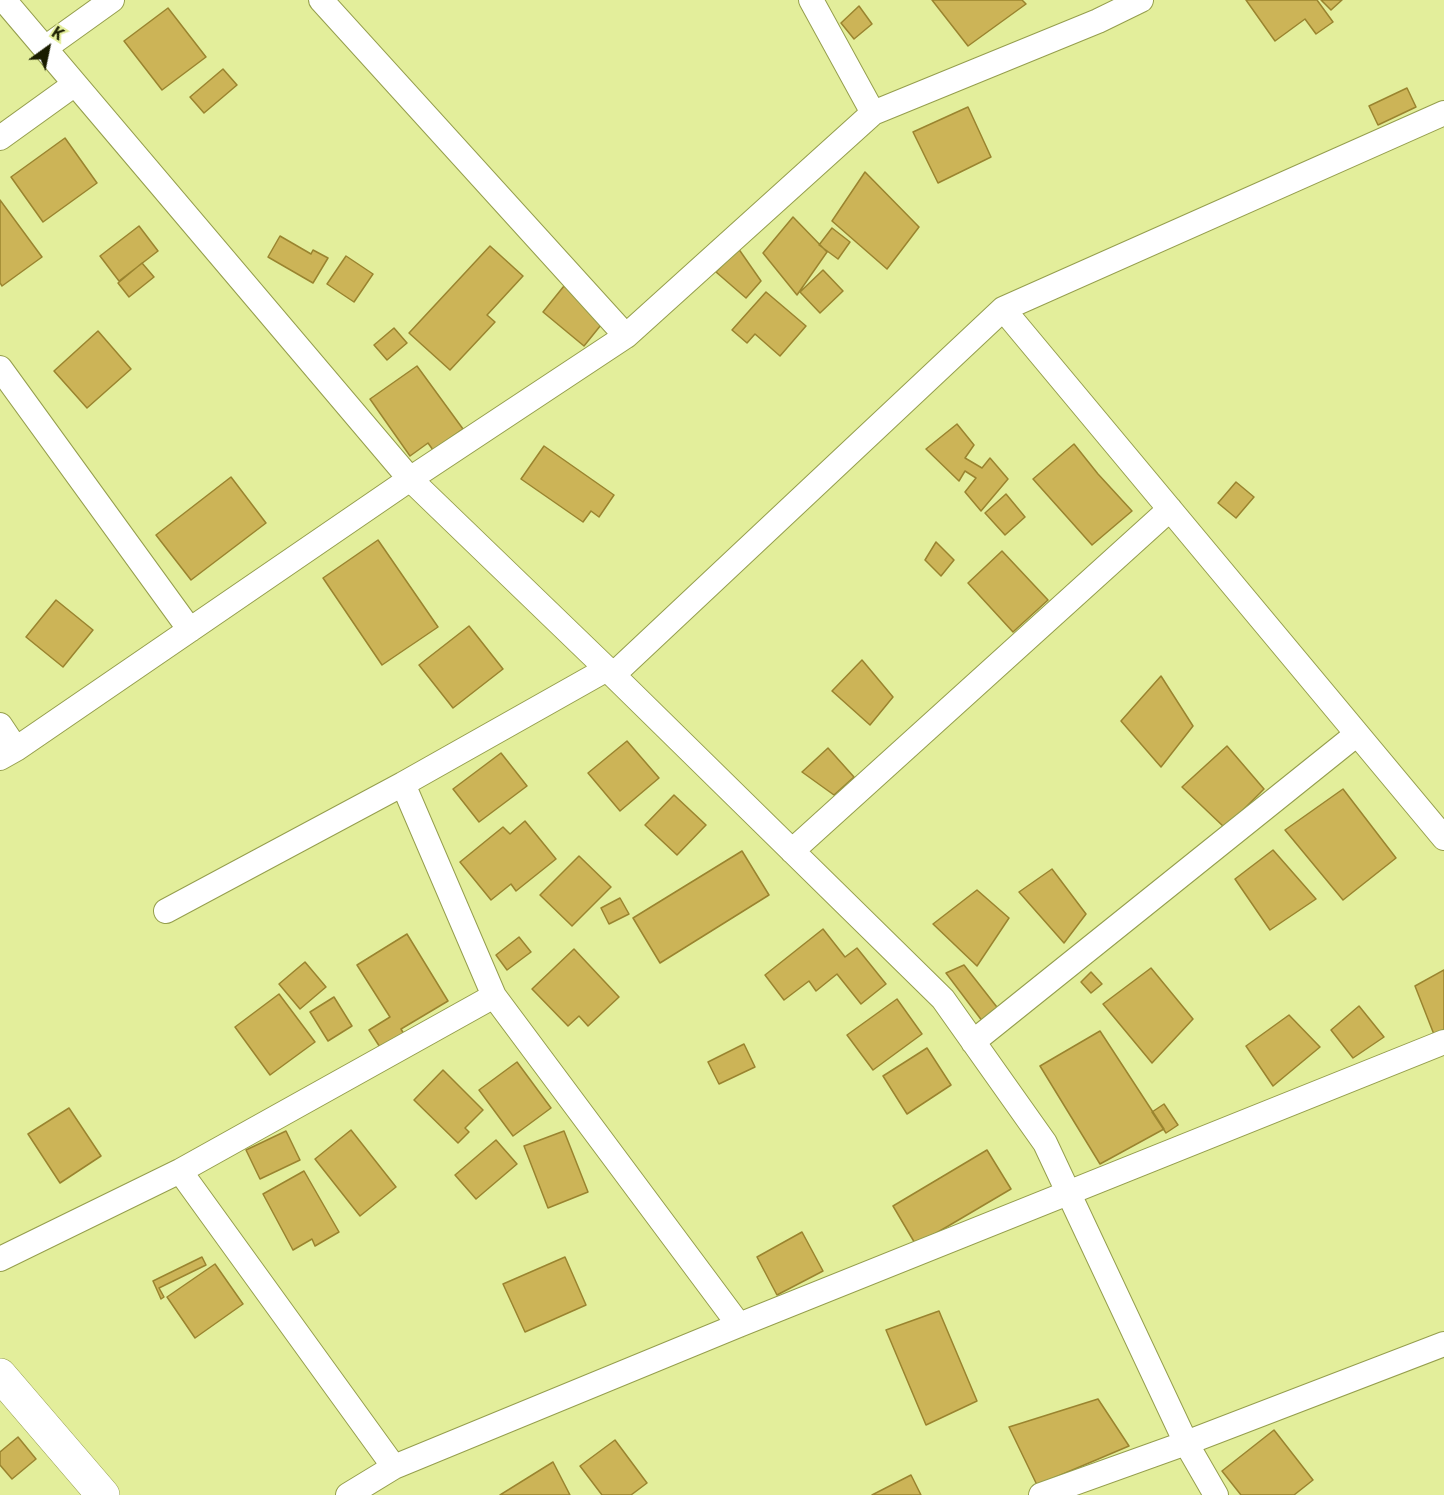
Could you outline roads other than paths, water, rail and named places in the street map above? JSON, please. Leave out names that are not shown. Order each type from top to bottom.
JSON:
[{"type":"street","points":[[4,0],[410,479],[943,999],[1045,1143],[1186,1443],[1216,1495]]},
{"type":"street","points":[[45,48],[112,0]]},
{"type":"street","points":[[321,0],[626,336]]},
{"type":"street","points":[[811,0],[873,113]]},
{"type":"street","points":[[0,725],[8,753],[410,479],[626,336],[873,113],[1098,21],[1140,0]]},
{"type":"street","points":[[0,138],[75,84]]},
{"type":"street","points":[[165,911],[610,672],[1003,309],[1444,113]]},
{"type":"street","points":[[1003,309],[1444,838]]},
{"type":"street","points":[[0,368],[190,630]]},
{"type":"street","points":[[792,851],[1170,509]]},
{"type":"street","points":[[973,1042],[1357,734]]},
{"type":"street","points":[[403,784],[494,996],[739,1325]]},
{"type":"street","points":[[0,1258],[180,1171],[494,996]]},
{"type":"street","points":[[348,1495],[394,1467],[739,1325],[1444,1042]]},
{"type":"street","points":[[180,1171],[394,1467]]},
{"type":"street","points":[[1041,1495],[1186,1443],[1444,1344]]},
{"type":"street","points":[[0,1375],[103,1495]]}]
